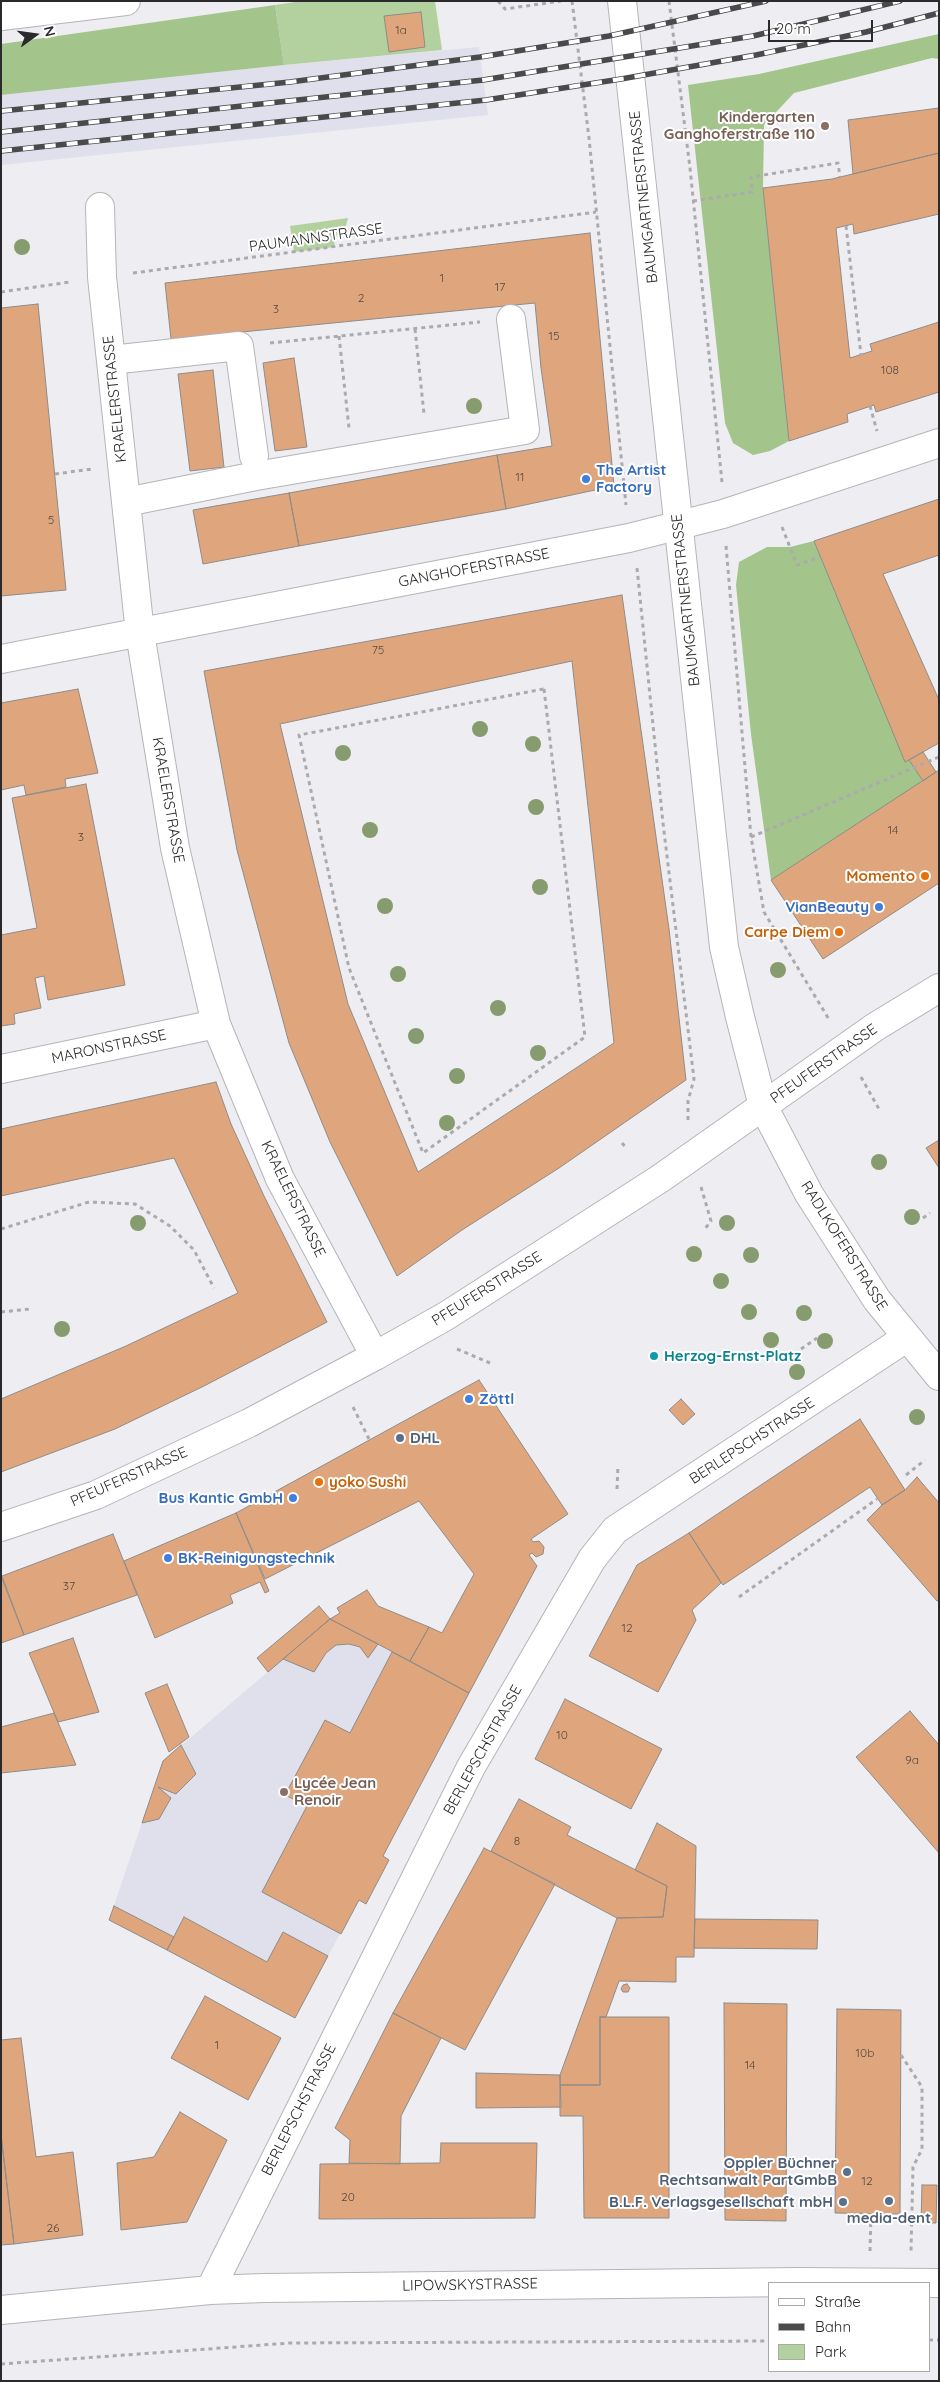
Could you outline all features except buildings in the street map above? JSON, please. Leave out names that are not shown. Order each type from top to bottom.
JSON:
[{"type":"street","points":[[1,16],[126,1]]},
{"type":"street","name":"BAUMGARTNERSTRASSE","points":[[622,1],[724,947],[763,1106]]},
{"type":"street","name":"KRAELERSTRASSE","points":[[100,208],[102,277],[140,633],[175,848],[216,1024],[280,1179],[375,1356]]},
{"type":"street","points":[[126,502],[266,474],[525,430],[510,319]]},
{"type":"street","points":[[111,360],[239,346],[254,456]]},
{"type":"street","name":"GANGHOFERSTRASSE","points":[[1,659],[629,538],[723,514],[939,443]]},
{"type":"street","name":"PFEUFERSTRASSE","points":[[1,1527],[96,1495],[249,1422],[375,1356],[446,1316],[660,1178],[875,1027],[939,988]]},
{"type":"street","name":"MARONSTRASSE","points":[[1,1070],[216,1024]]},
{"type":"street","name":"RADLKOFERSTRASSE","points":[[763,1106],[826,1223],[877,1300],[906,1338],[939,1376]]},
{"type":"street","name":"BERLEPSCHSTRASSE","points":[[210,2290],[471,1767],[592,1559],[615,1530],[906,1338]]},
{"type":"street","name":"LIPOWSKYSTRASSE","points":[[1,2310],[210,2290],[768,2283]]},
{"type":"path","points":[[498,2],[505,9],[561,1]]},
{"type":"path","points":[[572,1],[596,212],[629,538],[637,568],[663,823],[694,1078],[688,1101]]},
{"type":"path","points":[[669,1],[721,463],[723,514],[751,837],[764,912],[822,1007],[879,1109]]},
{"type":"path","points":[[693,201],[752,192],[751,177],[838,164],[840,177]]},
{"type":"path","name":"PAUMANNSTRASSE","points":[[1,292],[596,212]]},
{"type":"path","points":[[846,226],[861,355]]},
{"type":"path","points":[[239,346],[476,323]]},
{"type":"path","points":[[415,329],[424,417]]},
{"type":"path","points":[[339,336],[349,432]]},
{"type":"path","points":[[788,542],[797,565],[820,557]]},
{"type":"path","points":[[544,689],[585,1037],[423,1153],[349,968],[298,735],[544,689]]},
{"type":"path","points":[[751,837],[939,757]]},
{"type":"path","points":[[760,889],[762,884]]},
{"type":"path","points":[[622,1143],[627,1149]]},
{"type":"path","points":[[1,1229],[89,1202],[135,1204],[170,1226],[194,1250],[214,1288]]},
{"type":"path","points":[[923,1218],[930,1213]]},
{"type":"path","points":[[704,1230],[711,1221]]},
{"type":"path","points":[[1,1312],[30,1309]]},
{"type":"path","points":[[801,1349],[817,1338]]},
{"type":"path","points":[[457,1349],[490,1363]]},
{"type":"path","points":[[353,1407],[369,1439]]},
{"type":"path","points":[[906,1475],[926,1460]]},
{"type":"path","points":[[739,1597],[877,1498]]},
{"type":"path","points":[[901,2055],[922,2087],[922,2149],[913,2167],[911,2282]]},
{"type":"path","points":[[869,2282],[872,2214]]},
{"type":"path","points":[[1,2364],[290,2343],[768,2342]]},
{"type":"shaded area","points":[[479,47],[488,115],[1,165],[1,95],[284,65]]},
{"type":"shaded area","name":"Lycée Jean Renoir","points":[[330,1619],[469,1693],[295,2018],[109,1920],[163,1761]]},
{"type":"green space","points":[[302,1],[435,1],[442,50],[284,65],[275,5]]},
{"type":"green space","points":[[275,5],[284,65],[1,95],[1,44]]},
{"type":"green space","points":[[939,34],[939,59],[932,58],[794,93],[764,125],[763,188],[789,441],[770,451],[753,455],[733,443],[725,423],[688,85],[759,74]]},
{"type":"green space","points":[[348,218],[345,229],[335,238],[334,247],[294,252],[290,226]]},
{"type":"green space","points":[[814,541],[905,761],[909,760],[923,781],[771,880],[751,734],[736,585],[739,562],[767,547],[790,547]]},
{"type":"railway","points":[[1,111],[290,82],[480,57],[609,36],[766,1]]},
{"type":"railway","points":[[1,132],[483,80],[753,36],[900,1]]},
{"type":"railway","points":[[1,151],[486,100],[756,55],[866,32],[939,13]]},
{"type":"place","name":"Kindergarten Ganghoferstraße 110","points":[[825,126]]},
{"type":"place","name":"The Artist Factory","points":[[586,479]]},
{"type":"place","name":"Momento","points":[[925,876]]},
{"type":"place","name":"VianBeauty","points":[[879,907]]},
{"type":"place","name":"Carpe Diem","points":[[839,932]]},
{"type":"place","name":"Herzog-Ernst-Platz","points":[[654,1356]]},
{"type":"place","name":"Zöttl","points":[[469,1399]]},
{"type":"place","name":"DHL","points":[[400,1438]]},
{"type":"place","name":"yoko Sushi","points":[[319,1482]]},
{"type":"place","name":"Bus Kantic GmbH","points":[[293,1498]]},
{"type":"place","name":"BK-Reinigungstechnik","points":[[168,1558]]},
{"type":"place","name":"Lycée Jean Renoir","points":[[284,1792]]},
{"type":"place","name":"Oppler Büchner Rechtsanwalt PartGmbB","points":[[847,2172]]},
{"type":"place","name":"media-dent","points":[[889,2201]]},
{"type":"place","name":"B.L.F. Verlagsgesellschaft mbH","points":[[843,2202]]}]
